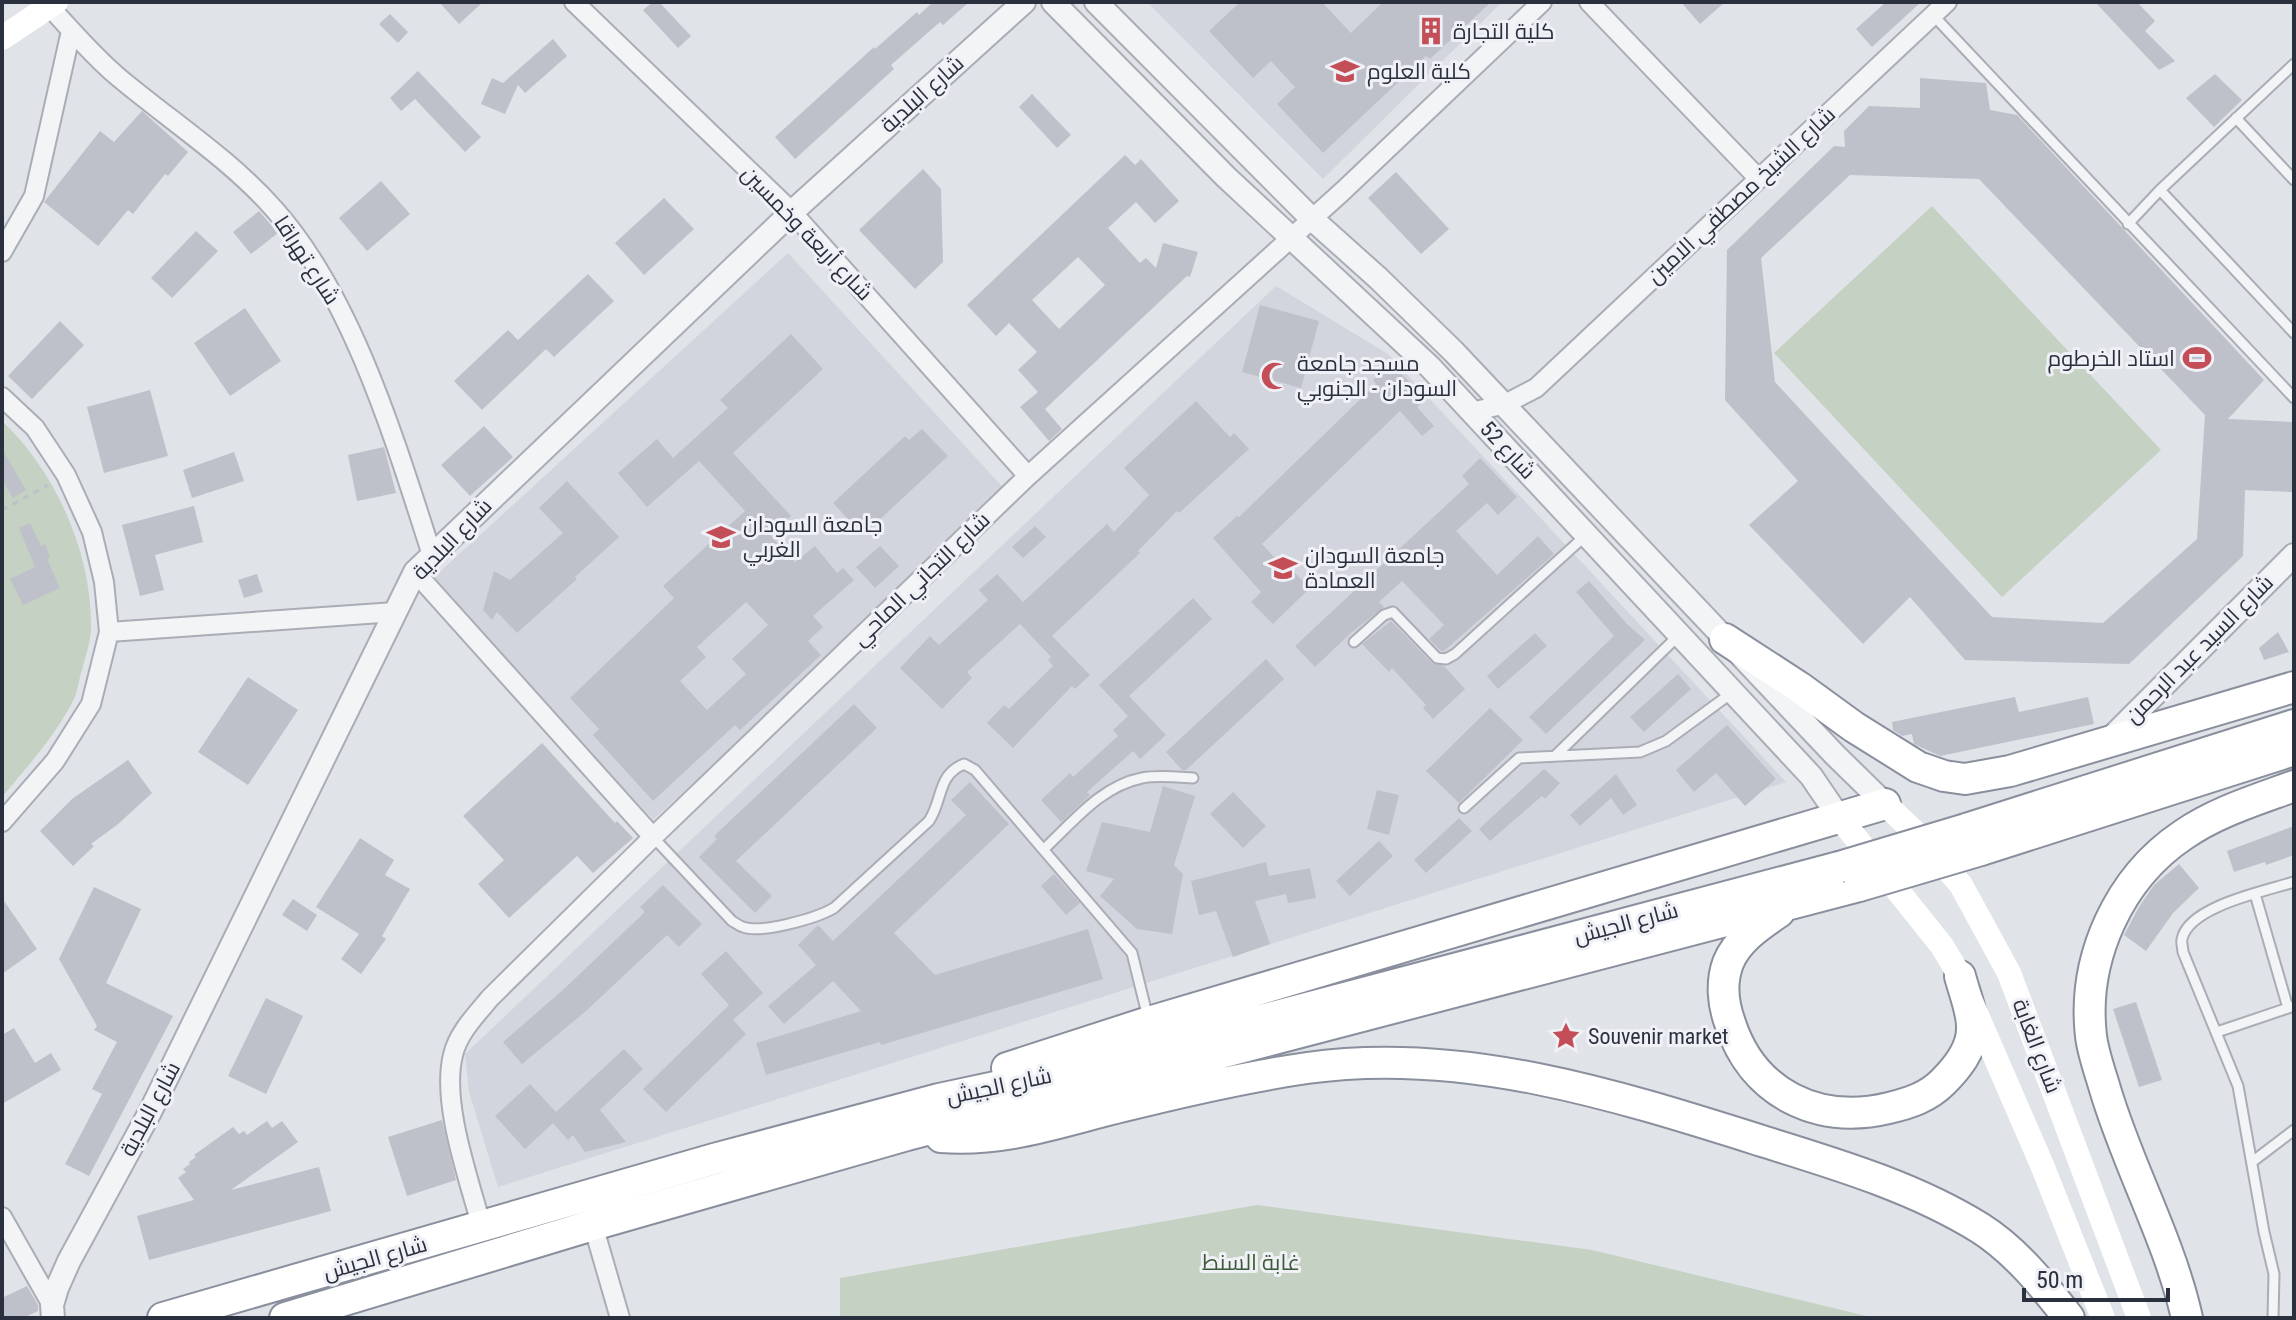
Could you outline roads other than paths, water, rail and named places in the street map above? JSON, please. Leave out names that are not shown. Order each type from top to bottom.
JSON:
[{"type":"highway","points":[[1725,639],[1918,767],[1965,779],[2010,771],[2294,687]]},
{"type":"highway","points":[[1973,840],[2294,725]]},
{"type":"highway","points":[[1849,876],[2294,750]]},
{"type":"highway","points":[[2187,1318],[2178,1279],[2105,1090],[2091,1035],[2092,993],[2099,949],[2114,911],[2145,866],[2183,834],[2233,808],[2294,786]]},
{"type":"highway","points":[[939,1099],[1002,1070],[1149,1022],[1885,804]]},
{"type":"highway","name":"شارع الجيش","points":[[163,1318],[700,1163],[939,1099],[1065,1072],[1849,876]]},
{"type":"highway","name":"شارع الجيش","points":[[285,1318],[907,1135],[1792,903],[1849,876]]},
{"type":"highway","points":[[1792,903],[1759,925],[1741,943],[1728,963],[1723,987],[1725,1010],[1734,1037],[1748,1063],[1767,1083],[1789,1097],[1843,1114],[1872,1112],[1909,1103],[1934,1091],[1966,1053],[1972,1029],[1960,976]]},
{"type":"highway","points":[[907,1135],[958,1139],[1007,1136],[1220,1084],[1311,1068],[1395,1062],[1513,1075],[1558,1083],[1680,1114],[1888,1184],[1981,1229],[2008,1250],[2069,1318]]},
{"type":"main road","points":[[2,38],[50,3]]},
{"type":"main road","name":"شارع الغابة","points":[[1885,804],[1921,838],[1961,885],[2004,961],[2139,1318]]},
{"type":"main road","name":"شارع الغابة","points":[[1839,817],[1942,946],[1960,976],[2042,1165],[2103,1318]]},
{"type":"street","name":"شارع أربعة وخمسين","points":[[574,2],[792,212],[1028,476]]},
{"type":"street","name":"شارع البلدية","points":[[53,1311],[69,1261],[150,1112],[415,572],[792,212],[1024,2]]},
{"type":"street","name":"شارع 52","points":[[1053,2],[1157,110],[1430,367],[1811,776],[1839,817]]},
{"type":"street","name":"شارع 52","points":[[1096,2],[1311,218],[1378,278],[1505,404],[1885,804]]},
{"type":"street","name":"شارع التجاني الماحي","points":[[482,1228],[448,1082],[453,1053],[467,1026],[490,998],[1028,476],[1344,190],[1542,2]]},
{"type":"street","points":[[1589,2],[1759,179]]},
{"type":"street","name":"شارع الشيخ مصطفي الامين","points":[[1472,412],[1505,404],[1536,388],[1947,2]]},
{"type":"street","name":"شارع تهراقا","points":[[50,3],[71,31],[107,68],[200,141],[281,216],[316,268],[348,325],[389,425],[432,555]]},
{"type":"street","points":[[2,252],[34,196],[71,31]]},
{"type":"street","points":[[2,397],[35,428],[66,475],[92,532],[104,582],[109,632],[91,704],[55,761],[2,822]]},
{"type":"street","name":"شارع السيد عبد الرحمن","points":[[2105,744],[2294,555]]},
{"type":"street","points":[[415,572],[653,837]]},
{"type":"street","points":[[109,632],[395,612]]},
{"type":"street","points":[[2,1217],[53,1311]]},
{"type":"street","points":[[593,1225],[620,1318]]},
{"type":"lane","points":[[1933,15],[2294,398]]},
{"type":"lane","points":[[2128,224],[2294,64]]},
{"type":"lane","points":[[2236,118],[2294,180]]},
{"type":"lane","points":[[2160,190],[2294,333]]},
{"type":"lane","points":[[1354,642],[1384,615],[1393,612],[1437,658],[1446,659],[1587,534]]},
{"type":"lane","points":[[1555,756],[1680,634]]},
{"type":"lane","points":[[1464,808],[1519,758],[1640,752],[1666,741],[1733,692]]},
{"type":"lane","points":[[653,837],[732,921],[744,928],[822,915],[834,908],[929,821],[936,810],[945,777],[964,764],[975,770],[1132,953],[1149,1022]]},
{"type":"lane","points":[[1044,849],[1093,803],[1124,783],[1157,776],[1193,778]]},
{"type":"lane","points":[[2273,1318],[2274,1274],[2238,1086],[2183,952],[2182,938],[2204,914],[2229,902],[2294,882]]},
{"type":"lane","points":[[2217,1032],[2291,1007],[2255,894]]},
{"type":"lane","points":[[2252,1162],[2294,1130]]},
{"type":"place","name":"كلية التجارة","points":[[1431,31]]},
{"type":"place","name":"كلية العلوم","points":[[1345,71]]},
{"type":"place","name":"استاد الخرطوم","points":[[2197,358]]},
{"type":"place","name":"مسجد جامعة السودان - الجنوبي","points":[[1275,376]]},
{"type":"place","name":"جامعة السودان الغربي","points":[[721,537]]},
{"type":"place","name":"جامعة السودان العمادة","points":[[1283,568]]},
{"type":"place","name":"Souvenir market","points":[[1566,1036]]},
{"type":"park label","name":"غابة السنط","points":[[1251,1262]]}]
